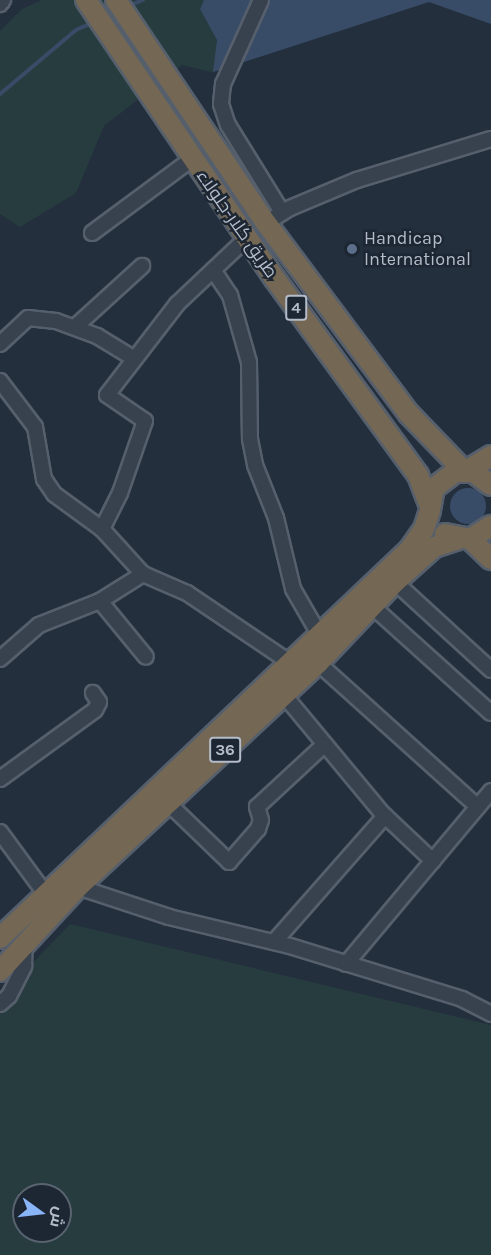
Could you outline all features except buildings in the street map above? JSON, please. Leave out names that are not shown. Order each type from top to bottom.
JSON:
[{"type":"highway","name":"طريق كلار-جلولاء","points":[[86,0],[159,111],[275,279],[418,475],[430,509]]},
{"type":"highway","name":"طريق كلار-جلولاء","points":[[116,0],[182,99],[274,218],[294,260],[409,414],[465,471]]},
{"type":"highway","points":[[275,279],[294,260]]},
{"type":"highway","points":[[430,509],[440,481],[465,471],[491,456]]},
{"type":"highway","name":"4","points":[[465,471],[478,474],[491,485]]},
{"type":"highway","name":"4","points":[[430,509],[443,532],[464,539],[491,559]]},
{"type":"highway","name":"36","points":[[6,932],[44,892],[410,549],[424,529],[430,509]]},
{"type":"highway","points":[[464,539],[491,526]]},
{"type":"highway","name":"36","points":[[0,971],[25,941],[78,887],[318,663],[394,582],[434,547],[464,539]]},
{"type":"highway","points":[[6,932],[25,941]]},
{"type":"street","points":[[0,4],[3,0]]},
{"type":"street","points":[[261,0],[223,84],[221,104],[228,125],[274,218],[357,180],[491,139]]},
{"type":"street","points":[[92,233],[192,159]]},
{"type":"street","points":[[102,529],[120,494],[145,421],[107,394],[177,304],[247,238]]},
{"type":"street","points":[[75,327],[142,266]]},
{"type":"street","points":[[213,270],[230,295],[249,362],[250,440],[255,465],[276,518],[293,589],[319,634]]},
{"type":"street","points":[[0,344],[28,318],[56,321],[75,327],[97,336],[133,358]]},
{"type":"street","points":[[0,381],[35,427],[44,479],[54,494],[102,529],[143,574],[187,593],[288,661]]},
{"type":"street","points":[[0,659],[39,626],[100,601],[143,574]]},
{"type":"street","points":[[394,582],[491,670]]},
{"type":"street","points":[[100,601],[146,657]]},
{"type":"street","points":[[372,606],[491,714]]},
{"type":"street","points":[[318,663],[478,807]]},
{"type":"street","points":[[0,779],[95,710],[99,702],[93,693]]},
{"type":"street","points":[[284,695],[385,816],[433,861]]},
{"type":"street","points":[[168,803],[229,862],[258,829],[261,820],[257,807],[324,745]]},
{"type":"street","points":[[346,964],[491,791]]},
{"type":"street","points":[[274,942],[385,816]]},
{"type":"street","points":[[0,831],[44,892]]},
{"type":"street","points":[[78,887],[170,917],[274,942],[462,999],[491,1014]]},
{"type":"street","points":[[0,1004],[9,996],[24,966],[25,941]]},
{"type":"green space","points":[[42,0],[204,0],[200,9],[217,37],[215,73],[182,65],[104,126],[76,193],[20,227],[0,214],[0,31],[22,9]]},
{"type":"green space","points":[[70,924],[491,1025],[491,1255],[0,1255],[0,997]]},
{"type":"water","points":[[204,0],[491,0],[491,24],[429,2],[213,72],[217,40],[200,9]]},
{"type":"water","points":[[468,488],[480,494],[486,506],[480,518],[468,524],[456,518],[450,506],[456,494]]},
{"type":"waterway","points":[[128,6],[143,0]]},
{"type":"waterway","points":[[0,94],[76,30],[94,22]]},
{"type":"place","name":"Handicap International","points":[[352,249]]}]
